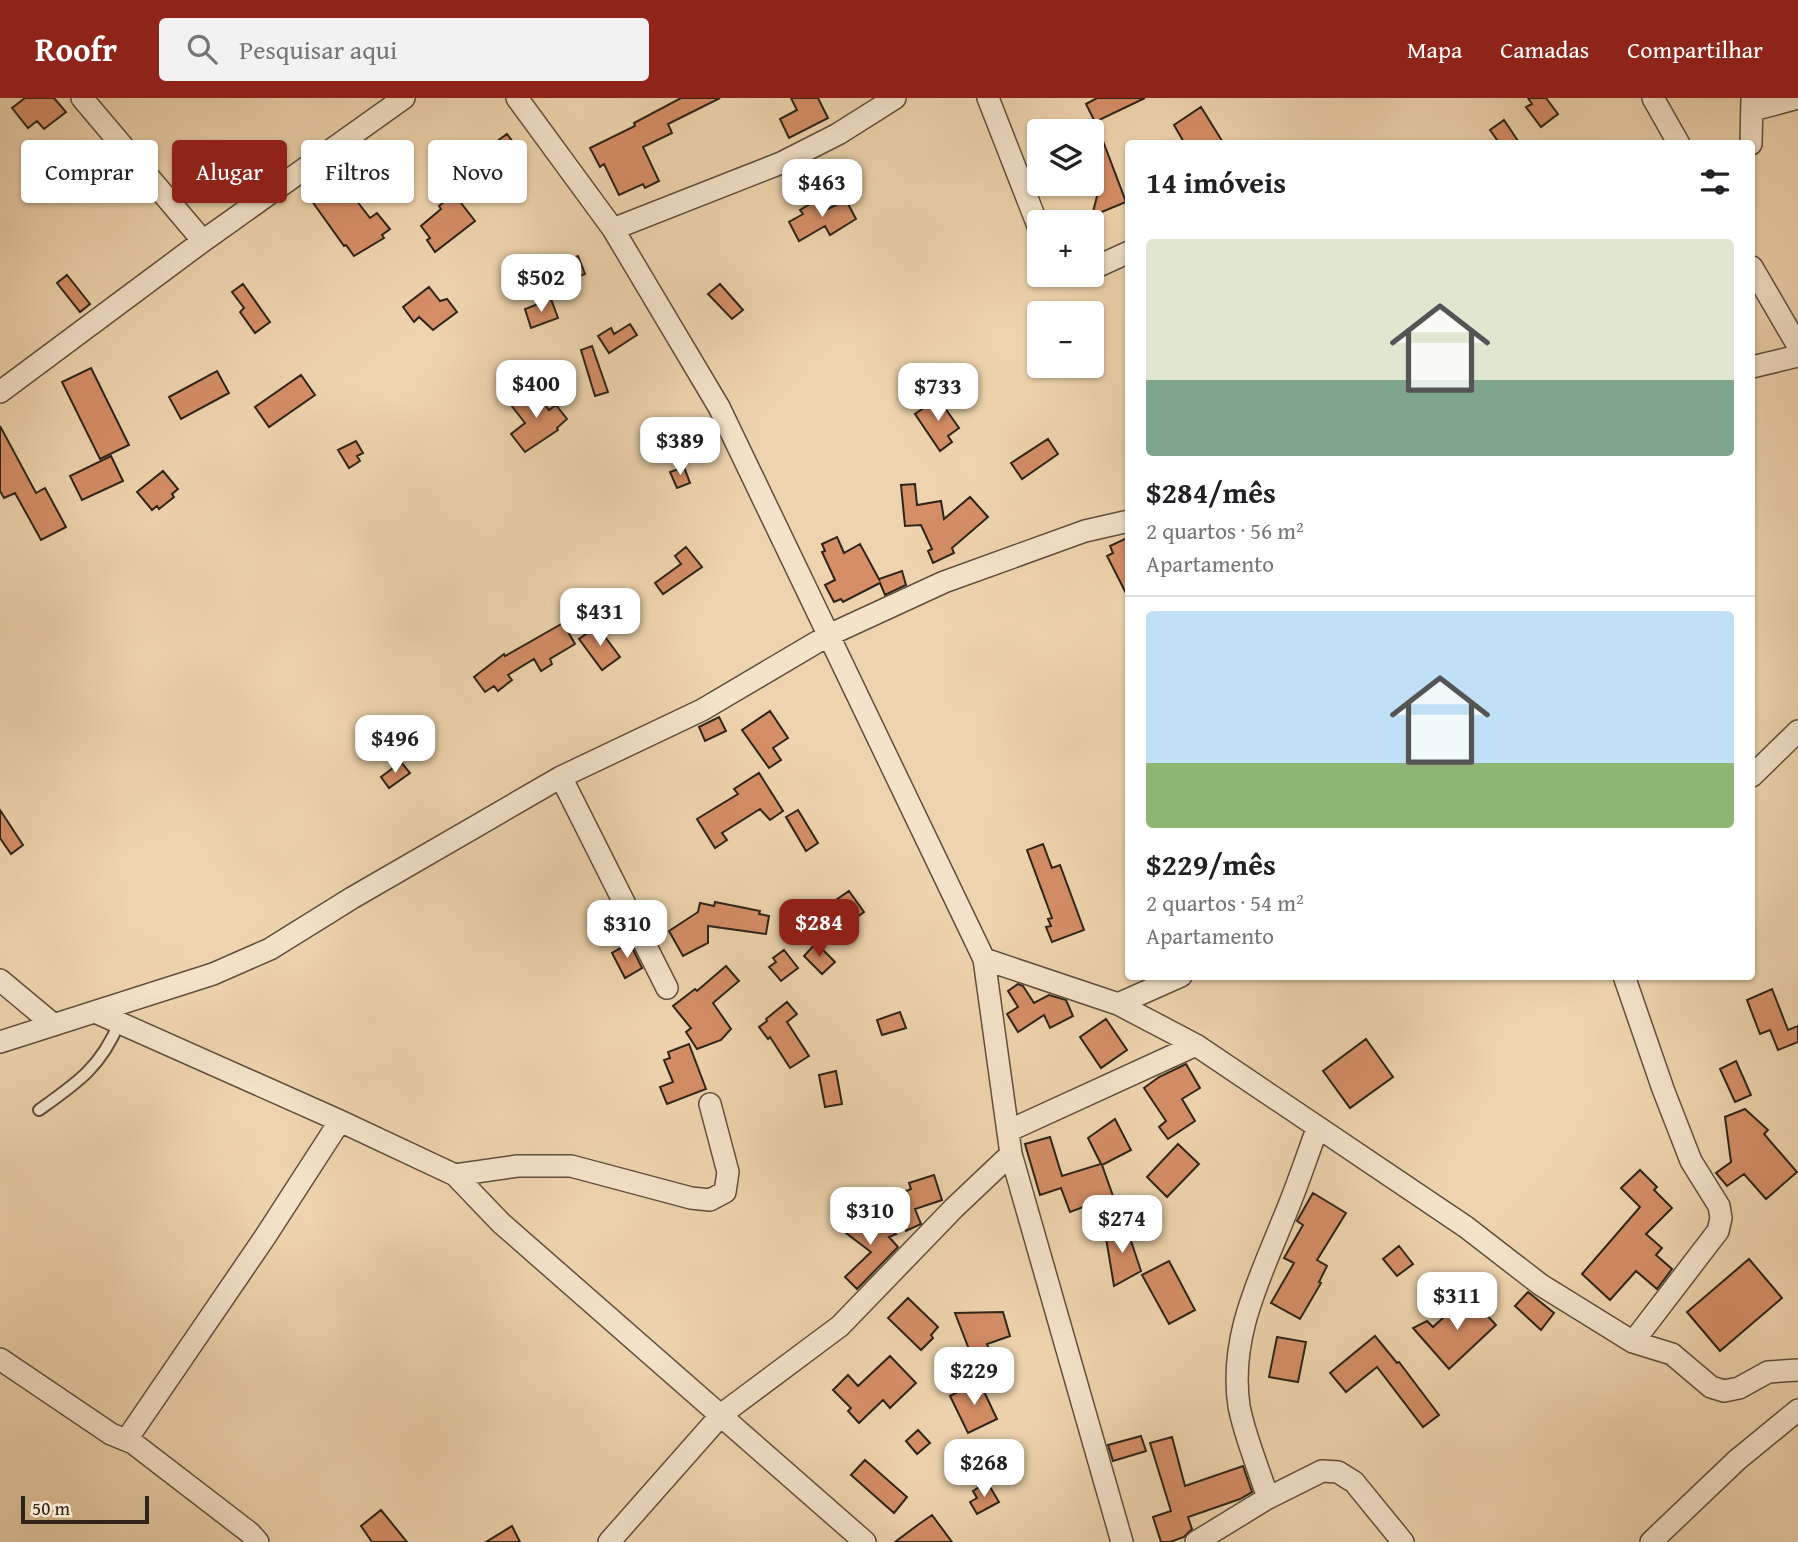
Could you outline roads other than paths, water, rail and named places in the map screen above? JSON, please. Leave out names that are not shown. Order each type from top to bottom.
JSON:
[{"type":"street","points":[[82,98],[203,241]]},
{"type":"street","points":[[0,392],[203,241],[404,98]]},
{"type":"street","points":[[517,98],[614,229],[719,407],[984,959],[1011,1154],[1122,1542]]},
{"type":"street","points":[[614,229],[781,163],[838,134],[895,98]]},
{"type":"street","points":[[988,98],[1032,210]]},
{"type":"street","points":[[1653,98],[1677,140]]},
{"type":"street","points":[[1751,140],[1752,104],[1798,98]]},
{"type":"street","points":[[1104,263],[1125,254]]},
{"type":"street","points":[[1755,272],[1798,346]]},
{"type":"street","points":[[1755,366],[1798,356]]},
{"type":"street","points":[[0,1042],[212,974],[270,950],[375,884],[561,777],[702,710],[829,635],[944,582],[1085,531],[1125,522]]},
{"type":"street","points":[[1755,773],[1798,731]]},
{"type":"street","points":[[561,777],[667,988]]},
{"type":"street","points":[[984,959],[1118,1004],[1196,1045],[1466,1227],[1541,1285],[1633,1342],[1672,1354],[1711,1387],[1724,1391],[1739,1388],[1768,1372],[1798,1370]]},
{"type":"street","points":[[0,979],[54,1025]]},
{"type":"street","points":[[1118,1004],[1172,980]]},
{"type":"street","points":[[1625,980],[1686,1149],[1719,1206],[1721,1218],[1718,1231],[1633,1342]]},
{"type":"street","points":[[127,1026],[134,998]]},
{"type":"street","points":[[95,1012],[455,1175],[501,1223],[865,1542]]},
{"type":"street","points":[[1008,1131],[1196,1045]]},
{"type":"street","points":[[455,1175],[517,1166],[571,1166],[691,1198],[710,1200],[725,1192],[728,1172],[710,1104]]},
{"type":"street","points":[[127,1439],[265,1237],[340,1121]]},
{"type":"street","points":[[1268,1499],[1239,1407],[1237,1370],[1240,1343],[1250,1298],[1318,1129]]},
{"type":"street","points":[[609,1542],[722,1414],[840,1326],[954,1208],[1011,1154]]},
{"type":"street","points":[[0,1359],[111,1434],[127,1439],[250,1533],[258,1542]]},
{"type":"street","points":[[1651,1542],[1737,1460],[1798,1410]]},
{"type":"street","points":[[1196,1542],[1268,1499],[1322,1471],[1338,1472],[1354,1482],[1403,1542]]},
{"type":"lane","points":[[39,1110],[82,1080],[127,1026]]}]
